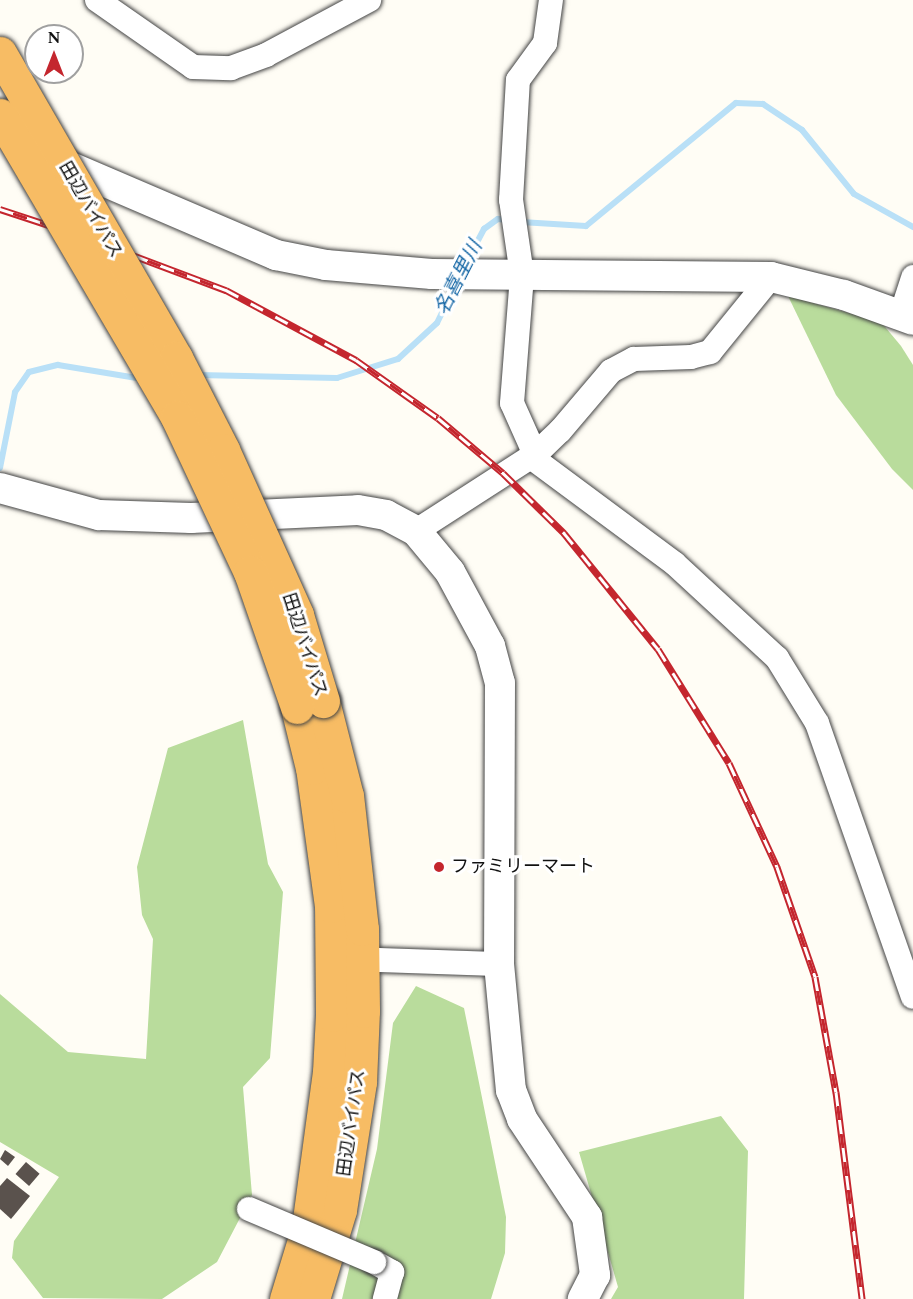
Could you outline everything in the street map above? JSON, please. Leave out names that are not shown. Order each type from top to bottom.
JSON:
[{"type":"highway","name":"田辺バイパス","points":[[0,54],[176,358],[223,450],[297,615],[310,704],[323,833],[348,959],[360,1082],[340,1210],[313,1299]]},
{"type":"highway","name":"田辺バイパス","points":[[0,115],[177,417],[310,704]]},
{"type":"highway","name":"田辺バイパス","points":[[286,1299],[309,1227],[329,1072],[348,959]]},
{"type":"street","points":[[97,0],[193,67],[231,68],[266,56],[369,0]]},
{"type":"street","points":[[551,0],[545,43],[518,80],[511,200],[522,275],[512,403],[532,454],[675,564],[777,658],[817,723],[913,997]]},
{"type":"street","points":[[0,137],[276,255],[326,265],[432,274],[771,277],[844,295],[907,318],[913,277]]},
{"type":"street","points":[[416,531],[540,450],[560,431],[611,371],[634,359],[691,357],[710,352],[771,277]]},
{"type":"street","points":[[7,490],[99,515],[191,518],[358,510],[386,515],[416,531],[450,572],[490,646],[500,683],[499,964],[511,1090],[522,1119],[587,1217],[595,1275],[583,1299]]},
{"type":"street","points":[[348,959],[499,964]]},
{"type":"street","points":[[249,1209],[374,1262],[392,1272],[385,1299]]},
{"type":"green space","points":[[788,296],[881,322],[901,346],[913,365],[913,490],[892,469],[836,395]]},
{"type":"green space","points":[[243,720],[268,864],[283,892],[270,1058],[243,1087],[252,1195],[217,1262],[162,1299],[43,1298],[12,1258],[14,1241],[59,1177],[0,1142],[0,994],[68,1052],[146,1059],[153,939],[142,915],[137,867],[168,748]]},
{"type":"green space","points":[[416,986],[464,1008],[506,1217],[505,1253],[491,1299],[342,1299],[377,1149],[393,1023]]},
{"type":"green space","points":[[721,1116],[748,1151],[744,1299],[611,1299],[618,1287],[579,1152]]},
{"type":"building","points":[[5,1150],[15,1157],[8,1166],[0,1159]]},
{"type":"building","points":[[26,1162],[40,1174],[29,1186],[16,1174]]},
{"type":"building","points":[[7,1178],[30,1196],[11,1219],[0,1209],[0,1186]]},
{"type":"waterway","name":"名喜里川","points":[[521,222],[586,226],[736,103],[763,104],[802,130],[854,194],[913,227]]},
{"type":"waterway","name":"名喜里川","points":[[465,265],[484,229],[498,219],[508,220]]},
{"type":"waterway","name":"名喜里川","points":[[198,375],[337,378],[398,359],[437,323],[457,282]]},
{"type":"waterway","name":"名喜里川","points":[[0,468],[15,392],[29,372],[58,365],[143,379]]},
{"type":"railway","points":[[0,209],[82,236],[226,290],[356,360],[438,418],[503,473],[564,533],[658,649],[729,763],[777,867],[815,977],[836,1092],[862,1299]]},
{"type":"place","name":"ファミリーマート","points":[[439,867]]}]
